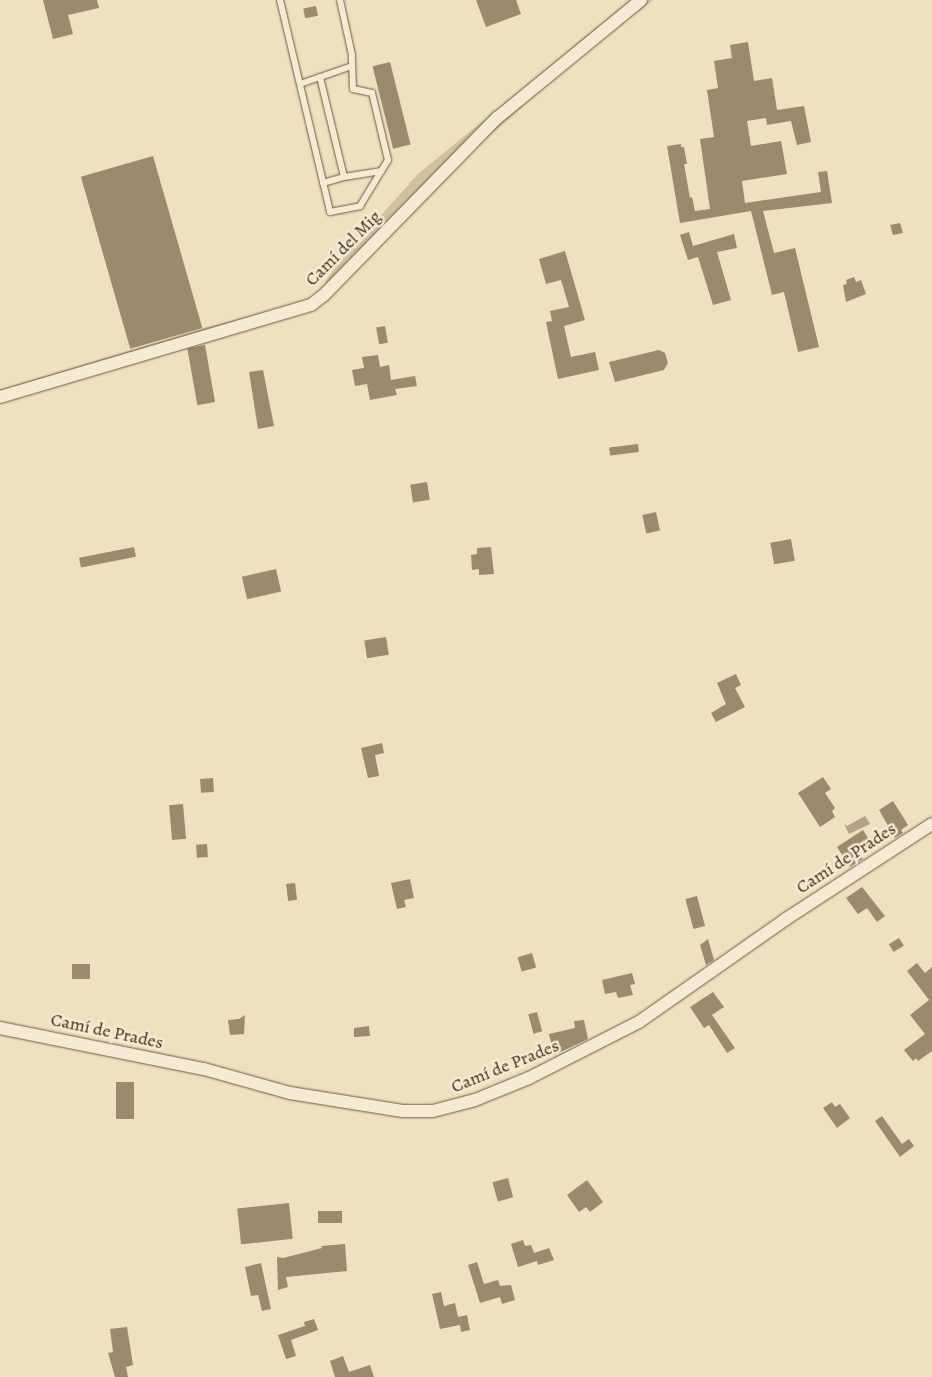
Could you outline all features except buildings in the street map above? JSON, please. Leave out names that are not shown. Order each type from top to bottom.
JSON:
[{"type":"street","name":"Camí del Mig","points":[[0,397],[311,305],[324,295],[497,118],[641,0]]},
{"type":"street","name":"Camí de Prades","points":[[0,1028],[204,1069],[290,1093],[402,1111],[433,1111],[475,1100],[529,1078],[638,1022],[794,914],[932,824]]},
{"type":"lane","points":[[280,0],[330,212],[360,206],[388,160],[372,93],[353,89],[352,55],[340,0]]},
{"type":"lane","points":[[300,84],[352,66]]},
{"type":"lane","points":[[320,76],[344,177]]},
{"type":"lane","points":[[323,183],[344,177],[382,171]]},
{"type":"shaded area","points":[[630,0],[653,0],[576,59],[433,186],[319,307],[0,403],[0,390],[204,328],[316,299],[333,269],[418,174]]},
{"type":"shaded area","points":[[865,816],[870,824],[849,834],[844,824],[847,826]]}]
